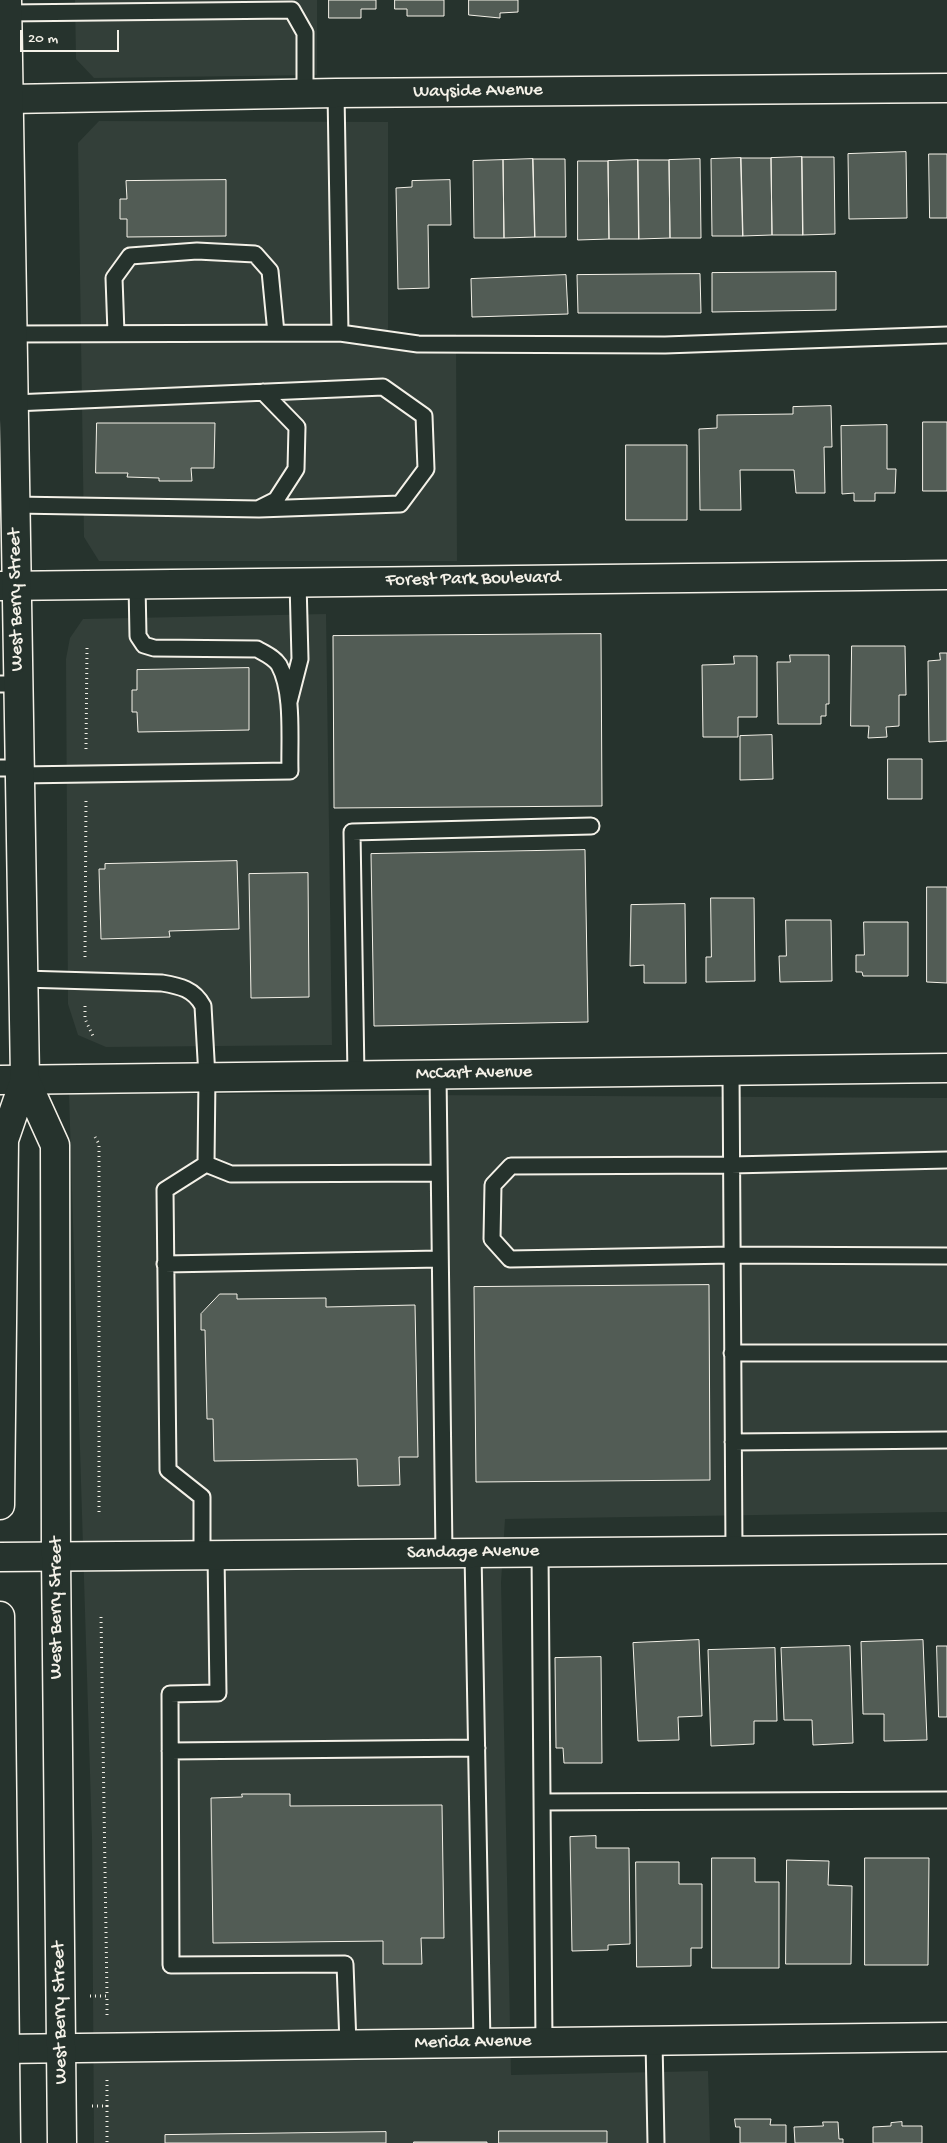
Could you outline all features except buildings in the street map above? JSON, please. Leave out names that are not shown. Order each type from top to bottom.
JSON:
[{"type":"street","name":"West Berry Street","points":[[0,1506],[4,1140],[23,979],[9,684],[8,585],[16,505],[7,6]]},
{"type":"street","name":"Wayside Avenue","points":[[9,99],[336,93],[947,88]]},
{"type":"street","name":"Forest Park Boulevard","points":[[8,585],[947,575]]},
{"type":"street","name":"McCart Avenue","points":[[12,1079],[947,1068]]},
{"type":"street","name":"West Berry Street","points":[[12,1079],[55,1145],[56,1557],[62,2143]]},
{"type":"street","name":"Sandage Avenue","points":[[0,1557],[947,1549]]},
{"type":"street","points":[[0,1616],[2,2049],[6,2143]]},
{"type":"street","name":"Merida Avenue","points":[[2,2049],[947,2037]]},
{"type":"lane","points":[[7,6],[292,10],[305,33],[305,94]]},
{"type":"lane","points":[[336,93],[340,333]]},
{"type":"lane","points":[[116,334],[114,278],[130,256],[197,250],[254,254],[270,271],[276,334]]},
{"type":"lane","points":[[12,334],[340,333],[418,344],[655,345],[947,335]]},
{"type":"lane","points":[[14,403],[383,387],[424,416],[426,469],[400,504],[259,509],[16,505]]},
{"type":"lane","points":[[259,509],[276,500],[296,469],[297,428],[263,392]]},
{"type":"lane","points":[[289,702],[300,659],[298,582]]},
{"type":"lane","points":[[13,770],[86,774],[290,771],[289,702],[279,664],[268,655],[256,649],[154,648],[144,645],[138,636],[137,584]]},
{"type":"lane","points":[[356,1075],[352,832],[591,826]]},
{"type":"lane","points":[[23,979],[162,983],[184,987],[198,997],[203,1006],[207,1077],[206,1164]]},
{"type":"lane","points":[[731,1071],[734,1550]]},
{"type":"lane","points":[[438,1074],[444,1553]]},
{"type":"lane","points":[[947,1160],[731,1165],[511,1166],[493,1185],[492,1239],[510,1259],[732,1255],[947,1256]]},
{"type":"lane","points":[[206,1164],[231,1174],[439,1173]]},
{"type":"lane","points":[[206,1164],[165,1190],[168,1470],[202,1497],[209,1555],[218,1693],[170,1694],[171,1965],[345,1964],[348,2044]]},
{"type":"lane","points":[[165,1264],[440,1259]]},
{"type":"lane","points":[[732,1353],[947,1353]]},
{"type":"lane","points":[[733,1442],[947,1440]]},
{"type":"lane","points":[[540,1552],[544,2042]]},
{"type":"lane","points":[[473,1553],[482,2043]]},
{"type":"lane","points":[[170,1752],[477,1748]]},
{"type":"lane","points":[[542,1802],[947,1800]]},
{"type":"lane","points":[[654,2040],[656,2143]]},
{"type":"path","points":[[87,648],[85,1019],[93,1036]]},
{"type":"path","points":[[94,1137],[98,1144],[99,1515]]},
{"type":"path","points":[[101,1617],[107,2026]]},
{"type":"path","points":[[82,1996],[107,1996]]},
{"type":"path","points":[[107,2073],[107,2143]]},
{"type":"path","points":[[90,2106],[107,2106]]},
{"type":"shaded area","points":[[75,0],[317,0],[317,75],[94,78],[76,59]]},
{"type":"shaded area","points":[[99,121],[388,122],[388,334],[456,334],[457,561],[99,561],[84,537],[78,143]]},
{"type":"shaded area","points":[[326,614],[332,1045],[106,1047],[78,1035],[68,1004],[66,659],[70,638],[83,619]]},
{"type":"shaded area","points":[[69,1093],[947,1098],[947,1512],[505,1519],[501,1582],[511,2075],[708,2071],[710,2143],[94,2143],[92,1838]]}]
